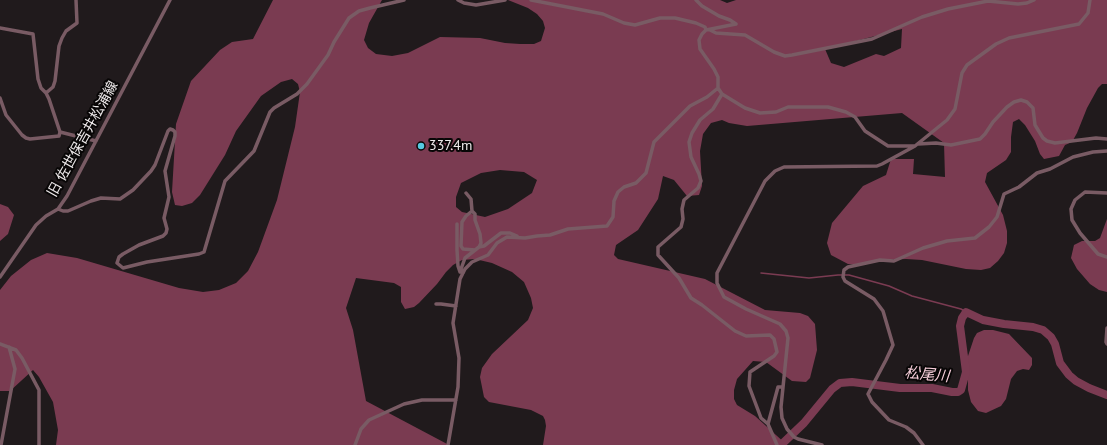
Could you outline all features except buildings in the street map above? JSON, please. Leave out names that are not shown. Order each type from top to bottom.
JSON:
[{"type":"street","points":[[46,93],[53,87],[55,81],[59,46],[62,38],[66,31],[77,23],[76,0]]},
{"type":"street","name":"旧 佐世保吉井松浦線","points":[[0,277],[36,225],[46,216],[58,209],[67,196],[170,0]]},
{"type":"street","points":[[58,209],[68,211],[100,198],[120,199],[133,190],[155,165],[166,135],[170,129],[175,132],[165,172],[169,197],[164,218],[167,229],[166,232],[163,236],[139,245],[123,254],[119,257],[117,264],[124,268],[147,262],[204,252],[225,181],[254,151],[270,112],[297,94],[307,84],[328,55],[349,18],[359,11],[404,0]]},
{"type":"street","points":[[458,0],[464,3],[476,5],[505,0]]},
{"type":"street","points":[[531,0],[603,14],[624,24],[635,25],[660,18],[675,18],[696,23],[716,33],[745,35],[774,52],[785,56],[872,38],[922,17],[948,9],[988,1],[1018,4],[1027,3],[1034,0]]},
{"type":"street","points":[[696,0],[702,6],[736,24],[708,30],[702,34],[700,40],[700,49],[718,77],[718,88],[722,94],[746,108],[760,113],[776,112],[788,107],[828,107],[846,112],[855,118],[865,131],[888,146],[936,143],[951,145],[980,139],[1007,107],[1014,102],[1021,100],[1027,102],[1033,108],[1035,125],[1043,138],[1047,141],[1055,143],[1096,138],[1107,139]]},
{"type":"street","points":[[822,445],[794,437],[787,429],[782,418],[781,407],[788,338],[786,331],[780,324],[746,309],[724,297],[717,282],[717,273],[765,182],[775,171],[784,167],[877,166],[916,145],[954,112],[962,73],[967,65],[996,44],[1009,38],[1079,24],[1088,13],[1090,0]]},
{"type":"street","points":[[0,28],[30,32],[33,34],[38,79],[41,88],[46,93],[60,132]]},
{"type":"street","points":[[448,445],[456,400],[459,358],[453,322],[460,279],[463,273],[472,262],[488,255],[497,243],[507,236],[519,238],[550,235],[568,229],[607,226],[613,217],[614,201],[618,192],[624,187],[636,184],[646,172],[654,142],[690,106],[707,97],[718,88]]},
{"type":"street","points":[[722,94],[713,109],[700,120],[692,133],[689,142],[691,157],[699,174],[700,181],[698,188],[684,200],[681,227],[658,247],[658,255],[680,278],[691,298],[735,331],[746,336],[770,335],[774,338],[777,352],[774,356],[750,372],[749,386],[761,418],[768,424],[777,445]]},
{"type":"street","points":[[0,98],[6,115],[26,138],[30,139],[59,136],[60,132]]},
{"type":"street","points":[[60,132],[96,141]]},
{"type":"street","points":[[923,445],[914,433],[906,427],[890,420],[872,402],[868,394],[893,345],[883,311],[874,298],[845,280],[843,277],[844,270],[848,267],[880,260],[894,261],[923,248],[947,241],[974,238],[988,227],[997,217],[1004,194],[1019,187],[1036,173],[1050,169],[1073,156],[1107,151]]},
{"type":"street","points":[[1107,193],[1085,192],[1075,200],[1071,209],[1072,220],[1080,233],[1098,254],[1107,257]]},
{"type":"street","points":[[466,193],[471,199],[472,211],[475,214],[475,220],[480,234],[481,243],[479,247]]},
{"type":"street","points":[[472,211],[462,222],[461,246],[464,249],[475,250]]},
{"type":"street","points":[[457,224],[458,266],[460,272],[463,273]]},
{"type":"street","points":[[463,273],[461,269],[465,258],[501,233],[510,233],[519,238]]},
{"type":"street","points":[[436,304],[456,306]]},
{"type":"street","points":[[1107,328],[1107,344]]},
{"type":"street","points":[[0,344],[16,350],[22,358],[39,390],[39,445]]},
{"type":"street","points":[[1,445],[3,442],[15,369],[9,347]]},
{"type":"street","points":[[768,424],[778,387],[783,387]]},
{"type":"street","points":[[355,445],[361,429],[369,420],[404,404],[422,400],[456,400]]},
{"type":"shaded area","points":[[273,0],[382,0],[369,23],[364,40],[368,48],[376,54],[392,56],[408,53],[440,37],[480,38],[505,43],[520,44],[534,44],[541,41],[545,28],[543,21],[537,14],[528,8],[508,0],[720,0],[727,3],[736,0],[1107,0],[1107,84],[1102,84],[1098,88],[1087,108],[1072,142],[1065,145],[1059,156],[1044,159],[1025,125],[1019,119],[1013,122],[1011,152],[1006,160],[987,173],[985,182],[1003,215],[1007,231],[1007,243],[1004,253],[998,261],[990,268],[981,270],[966,269],[922,260],[906,259],[880,260],[858,265],[848,264],[831,255],[827,243],[832,223],[863,186],[886,175],[891,159],[914,159],[913,174],[945,177],[944,143],[902,113],[747,126],[729,123],[722,120],[711,123],[703,134],[700,151],[702,186],[699,195],[687,196],[674,180],[663,176],[658,199],[638,230],[616,245],[614,255],[618,259],[705,279],[765,310],[800,313],[808,316],[815,324],[817,350],[810,378],[806,382],[792,381],[766,362],[753,361],[737,379],[734,390],[734,399],[737,405],[755,416],[787,445],[543,445],[546,426],[543,416],[531,410],[489,402],[484,397],[480,377],[482,368],[492,354],[528,320],[533,308],[531,298],[524,282],[512,272],[492,263],[475,259],[462,260],[453,265],[419,303],[414,307],[405,309],[401,302],[401,287],[394,283],[356,278],[346,308],[353,330],[366,401],[449,445],[56,445],[58,430],[53,402],[39,377],[33,370],[10,391],[0,391],[0,290],[11,276],[31,260],[47,253],[77,258],[179,288],[203,292],[219,290],[236,283],[248,271],[258,252],[277,200],[295,127],[300,92],[298,84],[292,79],[281,82],[261,96],[236,131],[225,155],[200,195],[192,203],[182,206],[175,205],[172,192],[176,124],[191,81],[220,50],[232,42],[253,39]],"holes":[[[902,29],[901,48],[884,56],[876,54],[844,67],[831,63],[825,49]],[[500,170],[524,172],[537,180],[532,193],[508,209],[485,217],[462,212],[456,207],[456,197],[461,183],[481,173]]]},
{"type":"shaded area","points":[[0,204],[8,207],[14,215],[8,234],[0,241]]},
{"type":"shaded area","points":[[1107,219],[1107,292],[1099,290],[1090,284],[1077,269],[1071,258],[1074,245],[1082,241],[1095,241],[1100,238]]},
{"type":"shaded area","points":[[984,330],[993,330],[1009,334],[1032,358],[1032,365],[1029,370],[1023,369],[1017,371],[1011,379],[1006,399],[1001,406],[986,413],[978,411],[971,402],[968,390],[968,356],[977,333]]},
{"type":"waterway","points":[[761,273],[809,278],[849,275],[889,286],[912,296],[961,309],[966,312]]},
{"type":"waterway","name":"松尾川","points":[[781,445],[804,423],[832,389],[840,383],[852,382],[900,388],[932,388],[952,392],[958,392],[961,390],[966,372],[960,326],[962,318],[966,312],[983,320],[1033,327],[1043,330],[1051,337],[1055,344],[1060,363],[1069,375],[1076,381],[1089,388],[1107,395]]},
{"type":"place","name":"337.4m","points":[[421,146]]}]
